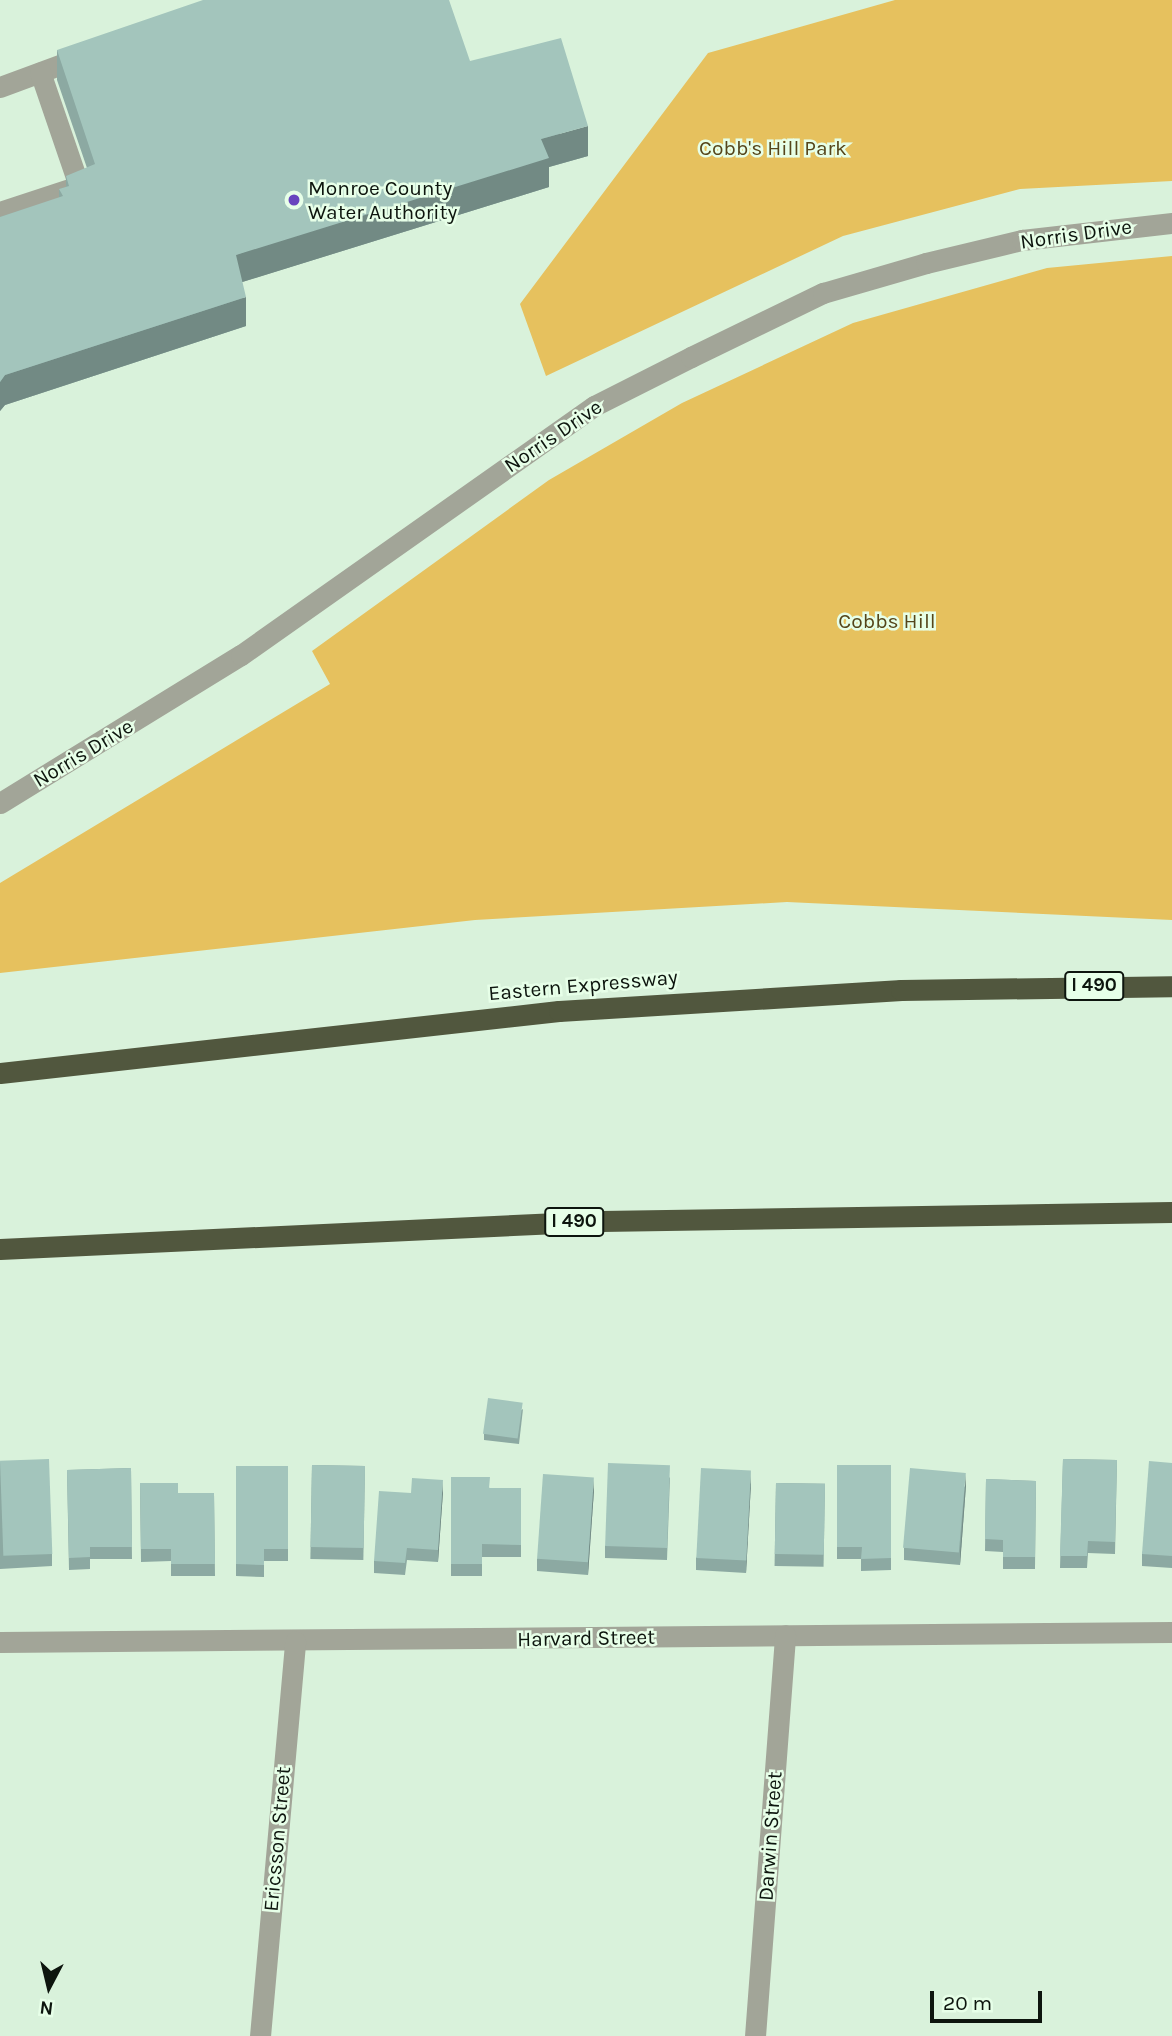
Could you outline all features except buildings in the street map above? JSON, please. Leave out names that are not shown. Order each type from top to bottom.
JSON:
[{"type":"highway","name":"Eastern Expressway","points":[[0,1073],[573,1010],[928,989],[1172,986]]},
{"type":"highway","name":"I 490","points":[[0,1249],[601,1221],[1172,1213]]},
{"type":"street","points":[[0,87],[102,50]]},
{"type":"street","points":[[0,212],[79,186],[40,72]]},
{"type":"street","name":"Norris Drive","points":[[0,803],[241,655],[594,406],[691,357],[823,293],[926,263],[1022,240],[1172,223]]},
{"type":"street","name":"Harvard Street","points":[[0,1642],[295,1642],[1172,1632]]},
{"type":"street","name":"Darwin Street","points":[[755,2036],[785,1635]]},
{"type":"street","name":"Ericsson Street","points":[[260,2036],[295,1642]]},
{"type":"green space","name":"Cobb's Hill Park","points":[[895,0],[1172,0],[1172,181],[1020,189],[843,236],[546,376],[520,304],[708,53]]},
{"type":"green space","name":"Cobbs Hill","points":[[1172,256],[1172,920],[787,902],[475,920],[0,973],[0,883],[330,684],[312,651],[549,480],[682,403],[853,323],[1047,268]]},
{"type":"place","name":"Monroe County Water Authority","points":[[294,200]]}]
